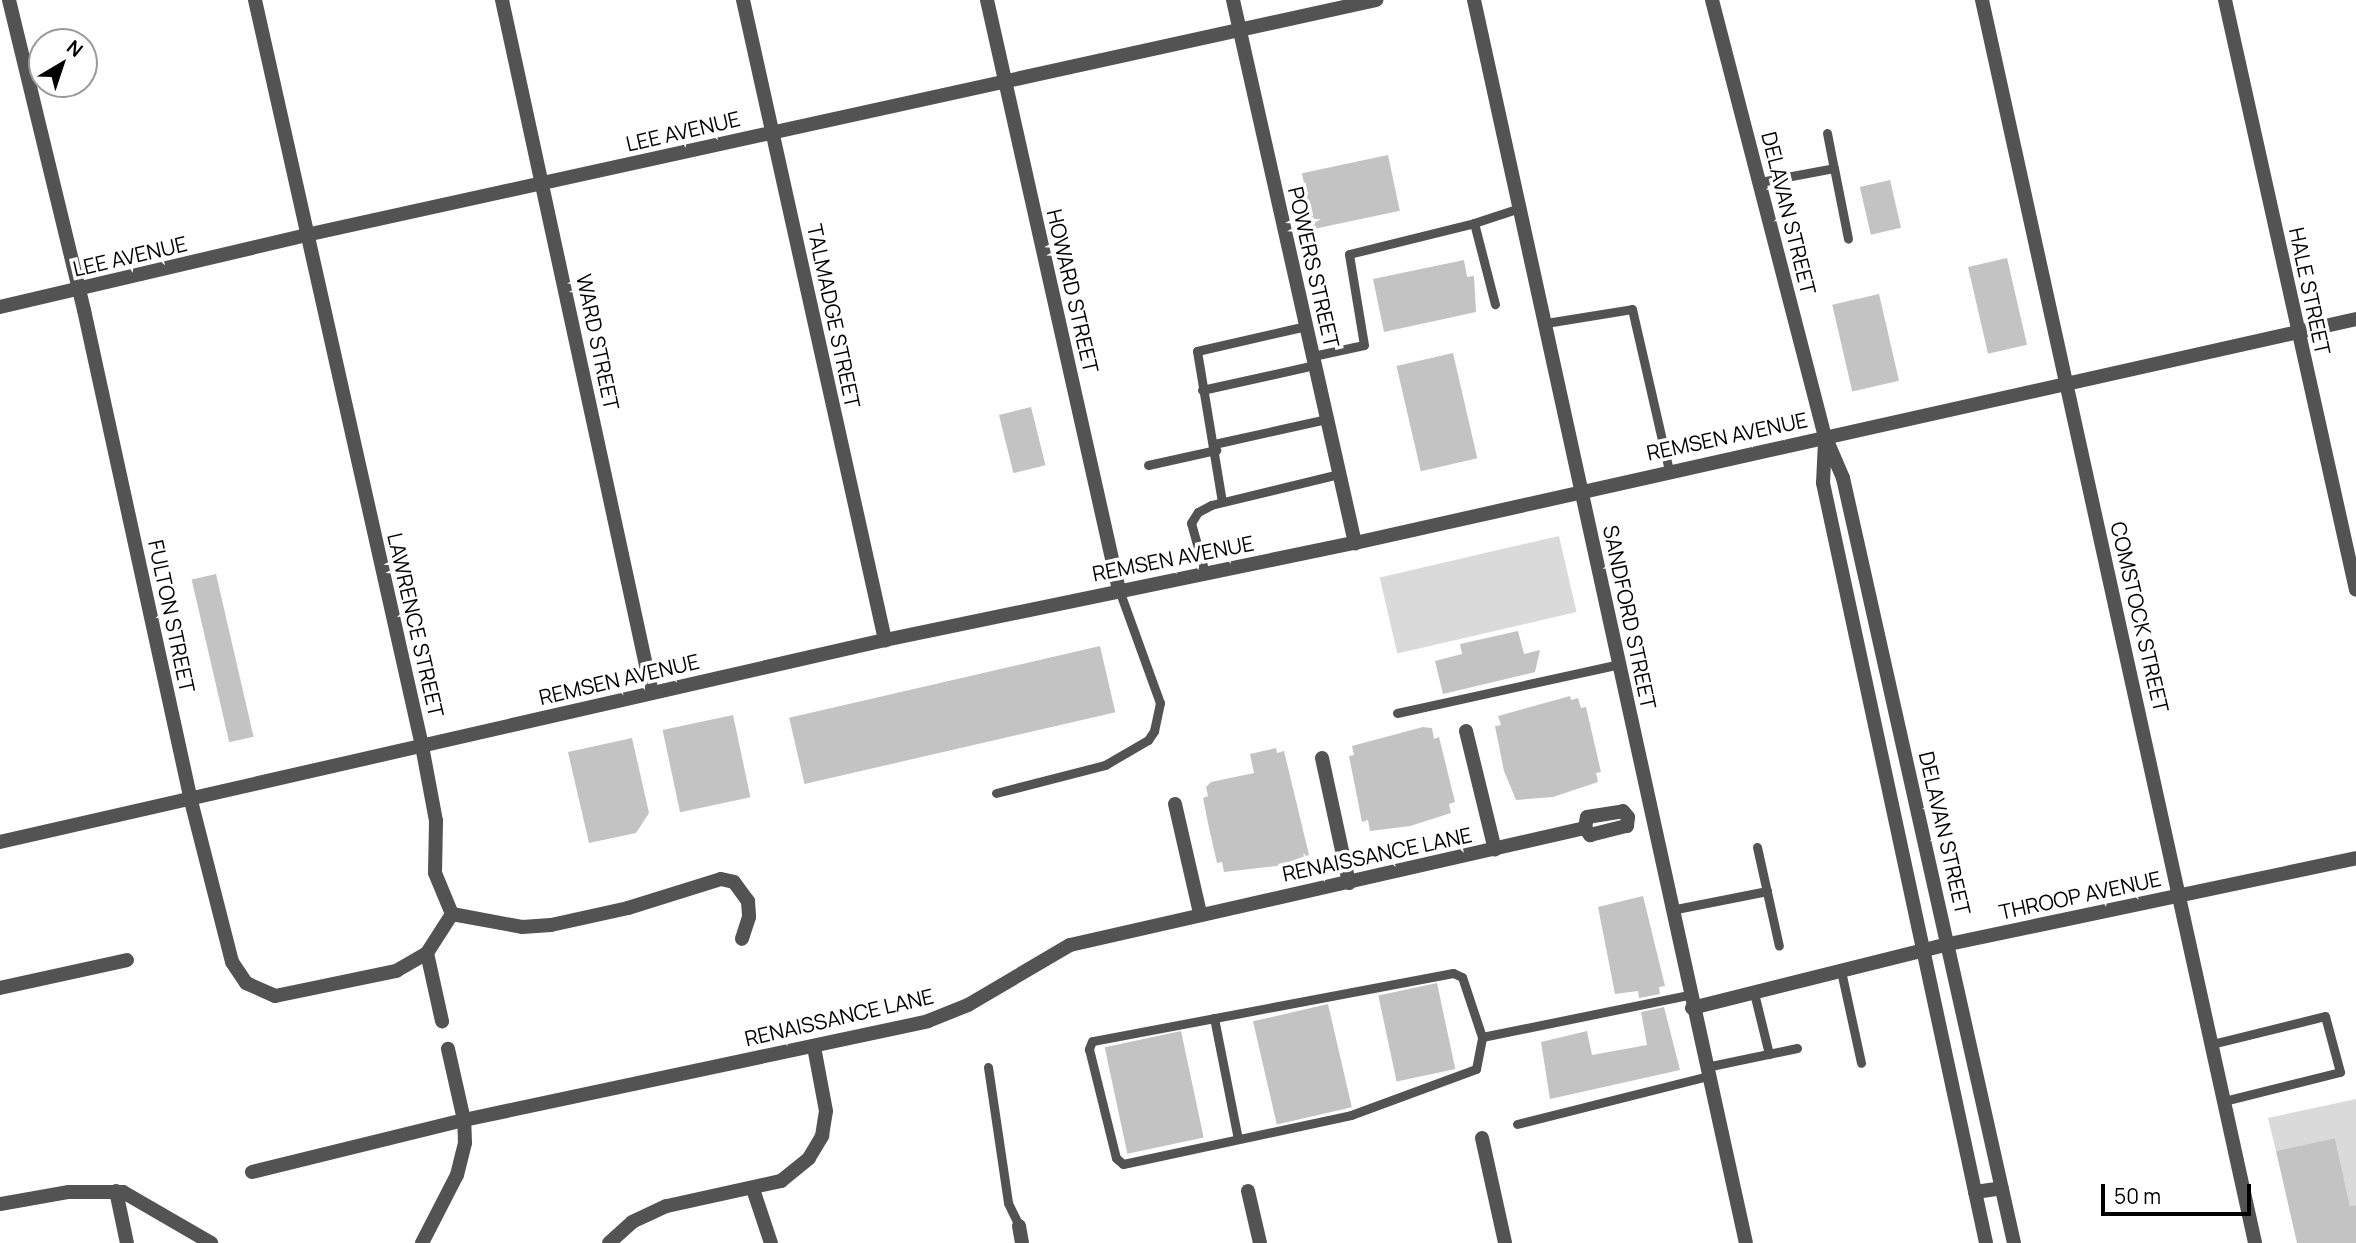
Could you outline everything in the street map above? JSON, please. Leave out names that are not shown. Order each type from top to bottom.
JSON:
[{"type":"street","name":"FULTON STREET","points":[[9,0],[79,290],[190,797],[232,962],[256,990],[275,996],[396,971],[427,953]]},
{"type":"street","name":"LAWRENCE STREET","points":[[255,0],[422,746],[436,821],[435,873],[452,914]]},
{"type":"street","name":"WARD STREET","points":[[502,0],[652,694]]},
{"type":"street","name":"TALMADGE STREET","points":[[743,0],[885,640]]},
{"type":"street","name":"HOWARD STREET","points":[[987,0],[1119,590]]},
{"type":"street","name":"POWERS STREET","points":[[1233,0],[1355,543]]},
{"type":"street","name":"LEE AVENUE","points":[[0,307],[772,131],[1005,84],[1376,0]]},
{"type":"street","name":"SANDFORD STREET","points":[[1474,0],[1583,490],[1649,812],[1746,1243]]},
{"type":"street","name":"DELAVAN STREET","points":[[1712,0],[1825,436],[1843,478],[2014,1243]]},
{"type":"street","name":"COMSTOCK STREET","points":[[1982,0],[2181,895],[2255,1243]]},
{"type":"street","name":"HALE STREET","points":[[2225,0],[2356,590]]},
{"type":"street","name":"REMSEN AVENUE","points":[[0,842],[885,640],[1355,543],[1669,470],[2356,319]]},
{"type":"street","name":"DELAVAN STREET","points":[[1825,436],[1823,483],[1986,1243]]},
{"type":"street","points":[[1466,731],[1495,850]]},
{"type":"street","points":[[1322,758],[1349,883]]},
{"type":"street","points":[[1175,804],[1200,913]]},
{"type":"street","name":"RENAISSANCE LANE","points":[[252,1172],[464,1120],[928,1021],[968,1005],[1070,945],[1200,913],[1349,883],[1585,828],[1587,817],[1623,811],[1628,817],[1649,812]]},
{"type":"street","name":"THROOP AVENUE","points":[[1691,1001],[1754,993],[1949,944],[2356,858]]},
{"type":"street","points":[[442,1021],[427,953],[452,914],[522,927],[551,926],[628,908],[721,879],[734,882],[748,901],[750,917],[742,939]]},
{"type":"street","points":[[0,988],[127,960]]},
{"type":"street","points":[[609,1243],[632,1222],[667,1206],[781,1181],[809,1158],[822,1136],[825,1111],[814,1047]]},
{"type":"street","points":[[422,1243],[457,1175],[464,1120],[448,1049]]},
{"type":"street","points":[[1482,1138],[1505,1243]]},
{"type":"street","points":[[1975,1192],[2002,1188]]},
{"type":"street","points":[[753,1189],[771,1243]]},
{"type":"street","points":[[0,1204],[69,1192],[116,1191],[211,1243]]},
{"type":"street","points":[[116,1191],[127,1243]]},
{"type":"street","points":[[1248,1191],[1260,1243]]},
{"type":"street","points":[[1019,1226],[1023,1243]]},
{"type":"lane","points":[[1827,133],[1848,239]]},
{"type":"lane","points":[[1760,182],[1834,168]]},
{"type":"lane","points":[[1202,390],[1364,345],[1349,254],[1474,223],[1520,208]]},
{"type":"lane","points":[[1474,223],[1495,304]]},
{"type":"lane","points":[[1546,323],[1632,309],[1669,470]]},
{"type":"lane","points":[[1222,502],[1215,447],[1195,358],[1202,347],[1306,326]]},
{"type":"lane","points":[[1148,465],[1327,419]]},
{"type":"lane","points":[[1205,573],[1191,523],[1198,512],[1222,502],[1339,474]]},
{"type":"lane","points":[[996,793],[1105,765],[1148,740],[1154,731],[1160,703],[1119,590]]},
{"type":"lane","points":[[1397,713],[1619,664]]},
{"type":"lane","points":[[1757,847],[1779,946]]},
{"type":"lane","points":[[1671,910],[1767,891]]},
{"type":"lane","points":[[1841,971],[1861,1063]]},
{"type":"lane","points":[[1453,973],[1462,977],[1482,1037],[1476,1069],[1351,1115],[1123,1164],[1116,1158],[1089,1049],[1093,1041],[1214,1018],[1453,973]]},
{"type":"lane","points":[[1754,993],[1769,1054]]},
{"type":"lane","points":[[1482,1037],[1691,1001]]},
{"type":"lane","points":[[2212,1044],[2325,1016],[2340,1072],[2224,1101]]},
{"type":"lane","points":[[1214,1018],[1238,1139]]},
{"type":"lane","points":[[1517,1124],[1797,1048]]},
{"type":"lane","points":[[988,1067],[1008,1203],[1019,1226]]},
{"type":"shaded area","points":[[1559,536],[1577,612],[1397,653],[1380,577]]},
{"type":"shaded area","points":[[2356,1099],[2356,1205],[2350,1206],[2335,1138],[2276,1151],[2268,1118]]},
{"type":"building","points":[[1388,155],[1400,211],[1314,229],[1302,173]]},
{"type":"building","points":[[1890,180],[1901,228],[1871,235],[1860,187]]},
{"type":"building","points":[[2007,258],[2027,345],[1988,354],[1968,267]]},
{"type":"building","points":[[1464,260],[1467,277],[1474,276],[1476,312],[1384,332],[1373,279]]},
{"type":"building","points":[[1879,294],[1899,381],[1852,392],[1832,305]]},
{"type":"building","points":[[1453,353],[1477,458],[1421,471],[1396,366]]},
{"type":"building","points":[[1031,407],[1046,465],[1013,473],[999,415]]},
{"type":"building","points":[[216,574],[254,737],[229,742],[192,580]]},
{"type":"building","points":[[1518,631],[1524,654],[1540,650],[1535,672],[1443,694],[1435,661],[1462,654],[1460,644]]},
{"type":"building","points":[[1100,646],[1115,712],[804,784],[789,718]]},
{"type":"building","points":[[1570,696],[1571,700],[1578,698],[1581,708],[1586,707],[1601,772],[1596,773],[1598,782],[1553,797],[1516,800],[1504,771],[1495,726],[1501,725],[1498,716]]},
{"type":"building","points":[[733,715],[750,797],[680,812],[663,730]]},
{"type":"building","points":[[1423,727],[1432,728],[1434,739],[1439,737],[1455,802],[1449,804],[1451,813],[1410,826],[1370,831],[1368,820],[1362,822],[1349,756],[1354,755],[1352,746]]},
{"type":"building","points":[[632,738],[649,813],[636,833],[589,843],[568,752]]},
{"type":"building","points":[[1276,748],[1277,753],[1284,751],[1309,855],[1276,866],[1224,872],[1222,862],[1217,863],[1209,828],[1203,798],[1208,796],[1206,787],[1211,782],[1254,773],[1250,754]]},
{"type":"building","points":[[1643,896],[1665,986],[1659,987],[1660,994],[1639,998],[1638,991],[1615,994],[1598,907]]},
{"type":"building","points":[[1437,983],[1455,1069],[1397,1082],[1378,995]]},
{"type":"building","points":[[1328,1004],[1352,1107],[1277,1125],[1253,1021]]},
{"type":"building","points":[[1664,1007],[1680,1070],[1550,1099],[1541,1042],[1587,1031],[1592,1055],[1647,1045],[1641,1012]]},
{"type":"building","points":[[1181,1031],[1204,1138],[1127,1154],[1105,1047]]},
{"type":"building","points":[[2335,1138],[2350,1206],[2356,1205],[2356,1243],[2297,1243],[2276,1151]]}]
